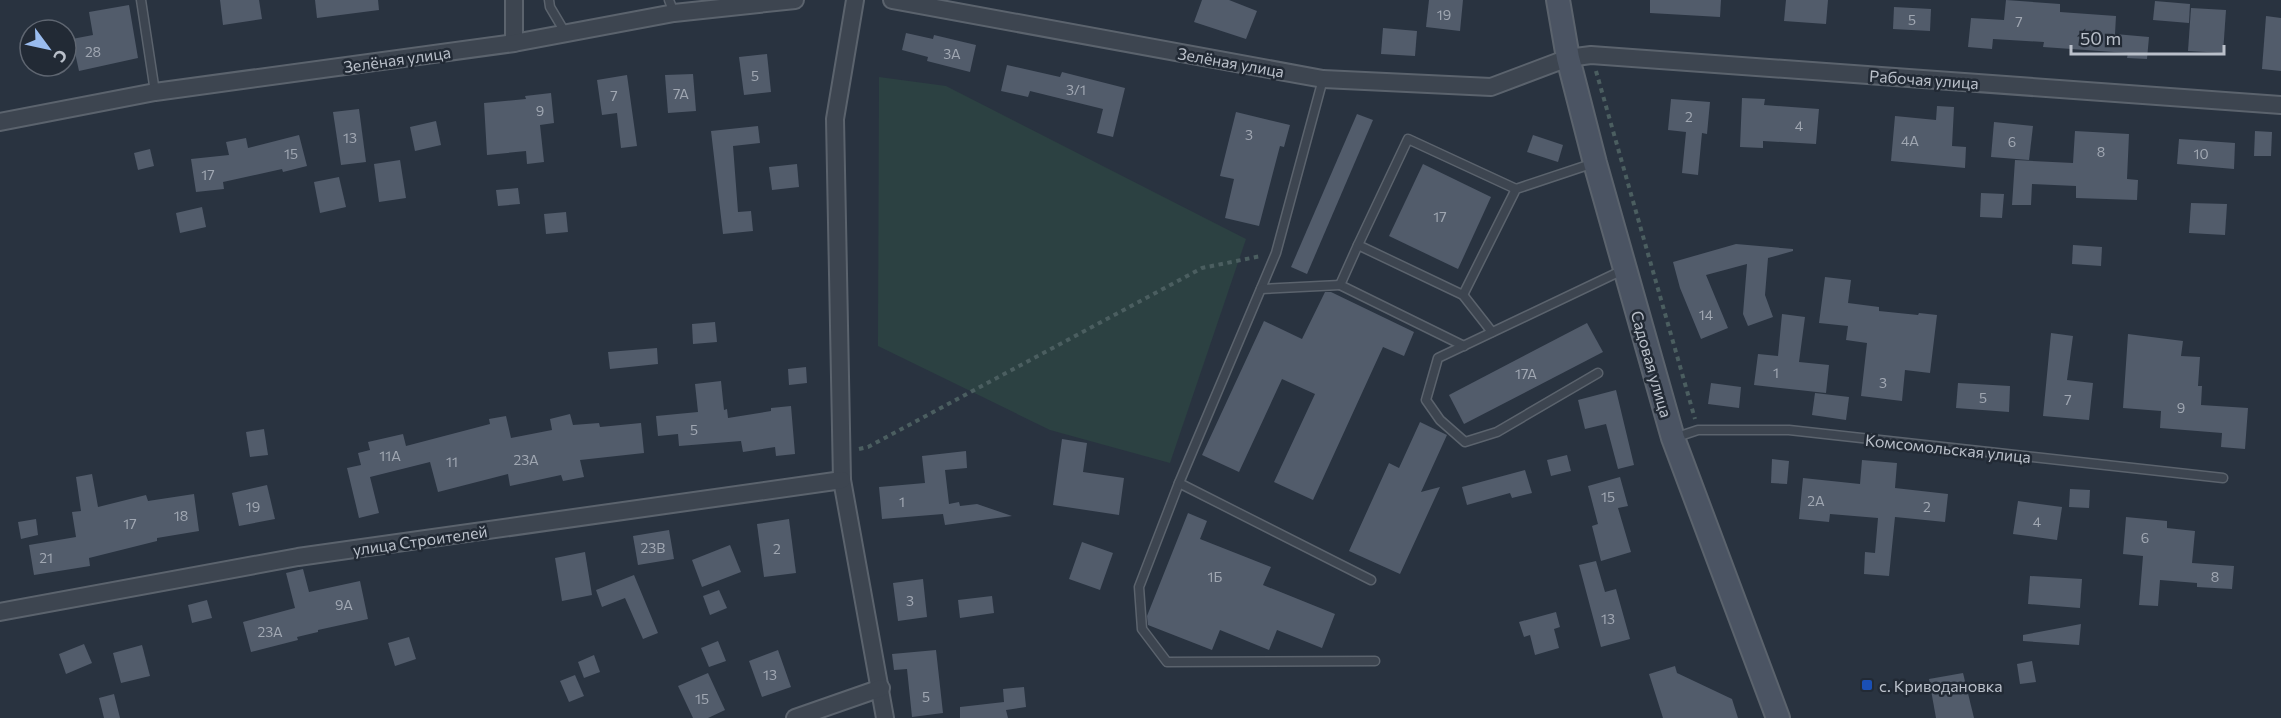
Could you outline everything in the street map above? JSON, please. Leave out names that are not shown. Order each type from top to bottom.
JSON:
[{"type":"street","points":[[514,0],[514,43]]},
{"type":"street","name":"Зелёная улица","points":[[0,122],[155,92],[514,43],[566,34],[672,6],[795,0]]},
{"type":"street","points":[[855,0],[835,118],[842,480],[885,718]]},
{"type":"street","name":"Зелёная улица","points":[[892,0],[1323,79],[1491,87],[1568,58]]},
{"type":"street","name":"Садовая улица","points":[[1558,0],[1568,58],[1595,163],[1673,438],[1778,718]]},
{"type":"street","name":"Рабочая улица","points":[[1568,58],[1591,55],[2281,105]]},
{"type":"street","name":"улица Строителей","points":[[0,612],[298,557],[842,480]]},
{"type":"street","points":[[795,718],[881,688]]},
{"type":"lane","points":[[141,0],[155,92]]},
{"type":"lane","points":[[549,0],[550,8],[566,34]]},
{"type":"lane","points":[[1323,79],[1276,253],[1179,483],[1139,587],[1142,629],[1167,662],[1375,661]]},
{"type":"lane","points":[[1340,285],[1408,139],[1516,189],[1595,163]]},
{"type":"lane","points":[[1463,295],[1516,189]]},
{"type":"lane","points":[[1358,245],[1463,295],[1492,332]]},
{"type":"lane","points":[[1598,373],[1497,432],[1466,442],[1440,420],[1426,400],[1438,358],[1625,269]]},
{"type":"lane","points":[[1261,289],[1340,285],[1464,346]]},
{"type":"lane","name":"Комсомольская улица","points":[[1673,438],[1698,430],[1789,430],[2223,478]]},
{"type":"lane","points":[[1179,483],[1371,580]]},
{"type":"path","points":[[1591,55],[1698,430]]},
{"type":"path","points":[[841,455],[868,447],[1202,268],[1276,253]]},
{"type":"green space","points":[[879,77],[946,86],[1246,239],[1170,463],[1050,430],[878,346]]},
{"type":"building","points":[[220,0],[259,0],[262,19],[223,25]]},
{"type":"building","points":[[315,0],[378,0],[379,10],[317,18]]},
{"type":"building","points":[[1202,0],[1229,0],[1257,11],[1246,39],[1194,22]]},
{"type":"building","points":[[1429,0],[1463,0],[1460,31],[1426,27]]},
{"type":"building","points":[[1650,0],[1721,0],[1720,17],[1650,13]]},
{"type":"building","points":[[1786,0],[1828,0],[1826,24],[1784,21]]},
{"type":"building","points":[[2006,0],[2060,4],[2060,12],[2116,16],[2115,34],[2149,37],[2147,59],[2127,58],[2128,53],[2043,47],[2044,42],[1993,39],[1992,49],[1968,47],[1971,18],[2004,20]]},
{"type":"building","points":[[2155,1],[2190,4],[2189,23],[2153,20]]},
{"type":"building","points":[[129,5],[138,58],[79,71],[78,38],[93,35],[89,12]]},
{"type":"building","points":[[1894,7],[1931,9],[1930,31],[1893,29]]},
{"type":"building","points":[[2191,8],[2226,10],[2223,53],[2188,51]]},
{"type":"building","points":[[2266,16],[2281,18],[2281,71],[2262,69]]},
{"type":"building","points":[[1383,28],[1417,31],[1415,56],[1381,54]]},
{"type":"building","points":[[906,33],[933,39],[934,35],[976,45],[970,72],[927,61],[928,57],[902,50]]},
{"type":"building","points":[[767,54],[771,92],[744,95],[739,57]]},
{"type":"building","points":[[1007,65],[1060,77],[1062,72],[1125,88],[1113,137],[1097,133],[1103,109],[1030,91],[1028,97],[1001,91]]},
{"type":"building","points":[[693,74],[696,111],[668,113],[665,75]]},
{"type":"building","points":[[627,75],[637,146],[621,148],[617,113],[602,115],[597,80]]},
{"type":"building","points":[[551,93],[554,123],[540,125],[544,162],[527,164],[526,151],[487,155],[484,103],[526,99],[525,96]]},
{"type":"building","points":[[1742,98],[1765,99],[1764,105],[1819,109],[1816,144],[1763,141],[1763,148],[1740,147]]},
{"type":"building","points":[[1671,99],[1710,102],[1707,134],[1702,133],[1698,175],[1682,173],[1686,132],[1668,130]]},
{"type":"building","points":[[1937,106],[1954,107],[1952,146],[1966,147],[1965,168],[1891,161],[1895,116],[1936,120]]},
{"type":"building","points":[[359,109],[366,162],[341,165],[333,112]]},
{"type":"building","points":[[1236,112],[1290,125],[1284,147],[1280,146],[1259,226],[1225,218],[1234,179],[1220,176]]},
{"type":"building","points":[[1357,114],[1373,120],[1307,274],[1291,267]]},
{"type":"building","points":[[436,121],[441,145],[415,151],[410,127]]},
{"type":"building","points":[[1994,122],[2033,126],[2029,160],[1991,157]]},
{"type":"building","points":[[758,126],[760,143],[733,146],[738,212],[751,211],[753,231],[723,234],[711,131]]},
{"type":"building","points":[[2075,131],[2129,134],[2127,179],[2138,180],[2137,200],[2076,198],[2076,186],[2032,184],[2031,205],[2012,205],[2015,160],[2073,163]]},
{"type":"building","points":[[2255,131],[2272,132],[2271,156],[2254,156]]},
{"type":"building","points":[[299,135],[307,166],[223,182],[224,189],[196,192],[191,159],[229,155],[226,142],[246,138],[248,148]]},
{"type":"building","points":[[1533,135],[1563,145],[1558,162],[1527,152]]},
{"type":"building","points":[[2179,139],[2235,143],[2234,169],[2177,164]]},
{"type":"building","points":[[150,149],[154,166],[138,170],[134,153]]},
{"type":"building","points":[[400,160],[406,198],[379,202],[374,164]]},
{"type":"building","points":[[797,164],[799,187],[772,190],[769,167]]},
{"type":"building","points":[[1423,164],[1491,197],[1458,269],[1389,236]]},
{"type":"building","points":[[339,177],[346,207],[320,213],[314,182]]},
{"type":"building","points":[[518,188],[520,204],[498,206],[496,190]]},
{"type":"building","points":[[1981,193],[2004,194],[2002,218],[1980,217]]},
{"type":"building","points":[[2191,203],[2227,204],[2225,235],[2189,233]]},
{"type":"building","points":[[202,207],[206,227],[180,233],[176,213]]},
{"type":"building","points":[[566,212],[568,232],[546,234],[544,214]]},
{"type":"building","points":[[1736,244],[1793,249],[1793,251],[1768,258],[1765,295],[1773,317],[1748,326],[1743,314],[1747,264],[1706,275],[1728,328],[1701,339],[1680,288],[1673,262]]},
{"type":"building","points":[[2073,245],[2102,247],[2101,266],[2072,264]]},
{"type":"building","points":[[1825,277],[1851,280],[1848,303],[1879,307],[1879,311],[1937,315],[1930,373],[1905,370],[1902,401],[1861,396],[1867,343],[1846,340],[1848,326],[1819,323]]},
{"type":"building","points":[[1325,292],[1331,292],[1414,332],[1404,356],[1383,347],[1313,500],[1274,482],[1315,394],[1282,379],[1239,472],[1202,455],[1264,321],[1302,339]]},
{"type":"building","points":[[1782,314],[1805,317],[1799,362],[1829,365],[1826,393],[1754,385],[1758,354],[1778,356]]},
{"type":"building","points":[[715,322],[717,342],[693,344],[692,324]]},
{"type":"building","points":[[1587,323],[1603,352],[1464,424],[1449,395]]},
{"type":"building","points":[[2051,333],[2073,336],[2067,380],[2093,383],[2089,420],[2043,416]]},
{"type":"building","points":[[2128,334],[2183,341],[2181,356],[2200,357],[2198,386],[2202,386],[2201,405],[2248,408],[2245,449],[2221,447],[2222,433],[2160,428],[2161,411],[2123,408]]},
{"type":"building","points":[[657,348],[658,364],[610,369],[608,352]]},
{"type":"building","points":[[806,367],[807,383],[789,385],[788,369]]},
{"type":"building","points":[[721,381],[724,410],[727,409],[728,418],[791,406],[795,454],[776,456],[775,447],[743,452],[741,441],[679,446],[678,434],[658,436],[656,416],[698,412],[695,384]]},
{"type":"building","points":[[1711,383],[1741,387],[1739,408],[1708,404]]},
{"type":"building","points":[[1958,383],[2010,386],[2009,412],[1956,408]]},
{"type":"building","points":[[1616,390],[1634,465],[1618,469],[1606,424],[1585,429],[1578,400]]},
{"type":"building","points":[[1815,393],[1849,397],[1846,420],[1812,415]]},
{"type":"building","points":[[570,414],[573,425],[599,423],[600,427],[641,423],[644,453],[580,460],[584,477],[563,481],[561,475],[510,486],[508,474],[438,492],[430,462],[370,477],[379,513],[359,518],[347,468],[361,465],[358,453],[370,450],[368,442],[403,434],[406,446],[490,424],[489,419],[506,416],[511,438],[552,430],[550,419]]},
{"type":"building","points":[[1420,422],[1447,435],[1421,492],[1440,487],[1400,574],[1349,551],[1389,463],[1399,468]]},
{"type":"building","points":[[264,429],[268,455],[250,457],[246,432]]},
{"type":"building","points":[[1062,439],[1087,443],[1083,472],[1124,478],[1119,515],[1053,505]]},
{"type":"building","points":[[966,451],[967,468],[945,470],[949,504],[959,502],[960,506],[977,504],[1012,516],[945,525],[943,514],[882,519],[879,487],[925,483],[922,456]]},
{"type":"building","points":[[1567,455],[1571,471],[1551,476],[1547,460]]},
{"type":"building","points":[[1772,459],[1789,461],[1787,484],[1771,483]]},
{"type":"building","points":[[1862,460],[1897,463],[1895,488],[1948,494],[1945,522],[1895,517],[1889,576],[1864,574],[1865,552],[1875,553],[1878,518],[1830,514],[1829,522],[1799,519],[1803,478],[1860,484]]},
{"type":"building","points":[[1525,470],[1532,493],[1512,498],[1510,493],[1467,505],[1462,487]]},
{"type":"building","points":[[92,474],[98,507],[146,495],[148,501],[194,494],[199,531],[157,538],[157,541],[89,558],[90,566],[34,575],[29,545],[76,537],[72,512],[81,511],[76,477]]},
{"type":"building","points":[[1620,477],[1628,506],[1618,508],[1631,552],[1601,561],[1592,526],[1598,524],[1588,486]]},
{"type":"building","points":[[267,485],[275,519],[239,526],[232,493]]},
{"type":"building","points":[[2070,489],[2090,490],[2089,508],[2069,507]]},
{"type":"building","points":[[2018,501],[2062,507],[2057,540],[2013,534]]},
{"type":"building","points":[[1188,513],[1207,521],[1200,539],[1271,567],[1263,585],[1335,614],[1322,648],[1277,630],[1269,650],[1220,630],[1212,650],[1148,625],[1147,616]]},
{"type":"building","points":[[2126,517],[2167,521],[2167,528],[2195,531],[2192,563],[2234,566],[2232,589],[2197,587],[2197,583],[2160,580],[2158,606],[2139,605],[2143,556],[2123,554]]},
{"type":"building","points":[[36,519],[38,535],[21,539],[18,522]]},
{"type":"building","points":[[789,519],[796,573],[764,577],[757,524]]},
{"type":"building","points":[[669,530],[674,559],[638,565],[633,536]]},
{"type":"building","points":[[1082,542],[1113,553],[1100,590],[1069,579]]},
{"type":"building","points":[[730,545],[741,572],[702,587],[692,560]]},
{"type":"building","points":[[585,552],[592,595],[562,601],[555,558]]},
{"type":"building","points":[[1596,561],[1605,592],[1616,589],[1630,639],[1601,647],[1579,565]]},
{"type":"building","points":[[303,569],[309,592],[360,581],[368,619],[318,630],[318,632],[297,637],[298,640],[251,652],[243,622],[295,608],[286,573]]},
{"type":"building","points":[[634,575],[658,633],[643,639],[625,598],[602,607],[596,590]]},
{"type":"building","points":[[2030,576],[2082,579],[2080,608],[2028,604]]},
{"type":"building","points":[[923,579],[927,617],[898,621],[893,583]]},
{"type":"building","points":[[719,590],[727,608],[710,615],[703,596]]},
{"type":"building","points":[[992,596],[994,613],[960,618],[958,600]]},
{"type":"building","points":[[207,600],[212,618],[192,623],[188,605]]},
{"type":"building","points":[[1556,612],[1560,627],[1554,629],[1559,648],[1535,655],[1530,635],[1524,637],[1519,622]]},
{"type":"building","points":[[2081,624],[2079,645],[2023,641],[2023,635]]},
{"type":"building","points":[[409,637],[416,659],[395,666],[388,643]]},
{"type":"building","points":[[718,641],[726,661],[709,667],[701,648]]},
{"type":"building","points":[[84,644],[92,663],[66,674],[59,654]]},
{"type":"building","points":[[142,645],[150,676],[121,683],[113,653]]},
{"type":"building","points":[[778,650],[791,687],[762,697],[749,661]]},
{"type":"building","points":[[936,650],[943,713],[912,717],[907,669],[894,670],[892,654]]},
{"type":"building","points":[[594,655],[600,672],[584,678],[578,662]]},
{"type":"building","points":[[2032,661],[2036,682],[2020,684],[2017,664]]},
{"type":"building","points":[[1675,666],[1677,673],[1732,699],[1738,718],[1663,718],[1649,674]]},
{"type":"building","points":[[708,673],[725,710],[708,718],[693,718],[678,686]]},
{"type":"building","points":[[1963,673],[1974,718],[1936,718],[1929,679]]},
{"type":"building","points":[[575,675],[584,696],[569,702],[560,681]]},
{"type":"building","points":[[1024,687],[1026,707],[1006,710],[1008,718],[960,718],[960,707],[1004,702],[1003,689]]},
{"type":"building","points":[[114,694],[120,718],[104,718],[99,698]]},
{"type":"place","name":"с. Криводановка","points":[[1867,685]]}]
